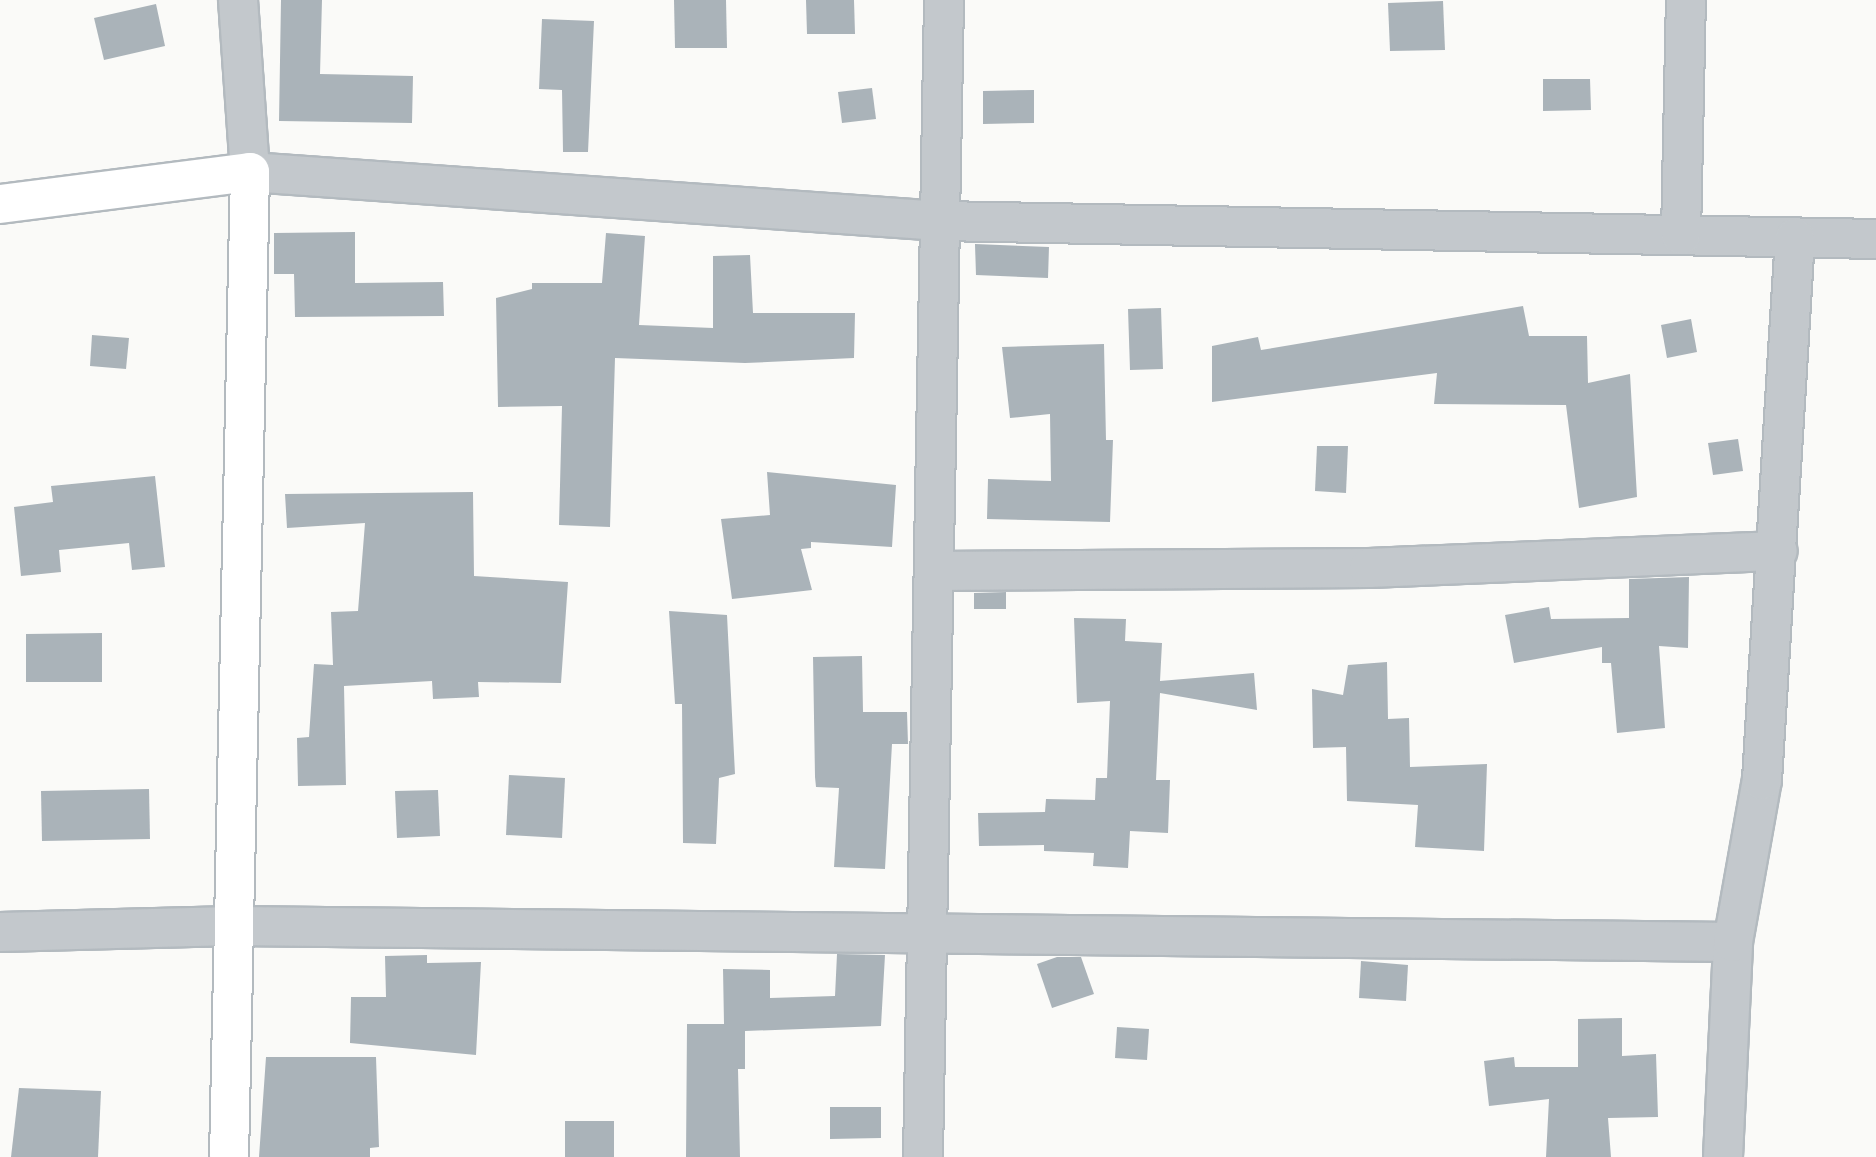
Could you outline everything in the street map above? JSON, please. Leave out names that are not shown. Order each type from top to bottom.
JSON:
[{"type":"main road","points":[[0,204],[250,172],[229,1157]]},
{"type":"street","points":[[238,0],[250,172],[940,221],[1876,239]]},
{"type":"street","points":[[923,1157],[944,0]]},
{"type":"street","points":[[1681,235],[1686,0]]},
{"type":"street","points":[[1723,1157],[1733,942],[1762,780],[1795,238]]},
{"type":"street","points":[[934,571],[1369,568],[1778,551]]},
{"type":"street","points":[[0,932],[232,926],[927,936],[1733,942]]},
{"type":"building","points":[[281,0],[322,0],[320,74],[413,76],[412,123],[279,121]]},
{"type":"building","points":[[674,0],[726,0],[727,48],[675,48]]},
{"type":"building","points":[[806,0],[854,0],[855,34],[807,34]]},
{"type":"building","points":[[1443,1],[1445,50],[1390,51],[1388,3]]},
{"type":"building","points":[[156,4],[165,46],[104,60],[94,18]]},
{"type":"building","points":[[542,19],[594,21],[588,152],[563,152],[562,90],[539,89]]},
{"type":"building","points":[[1543,79],[1590,79],[1591,110],[1543,111]]},
{"type":"building","points":[[872,88],[876,119],[842,123],[838,92]]},
{"type":"building","points":[[1034,90],[1034,123],[983,124],[983,91]]},
{"type":"building","points":[[355,232],[355,283],[443,282],[444,316],[295,317],[294,274],[274,274],[274,233]]},
{"type":"building","points":[[606,233],[645,236],[639,325],[713,328],[713,256],[750,255],[753,313],[855,313],[854,358],[745,363],[615,358],[610,527],[559,525],[562,406],[498,407],[496,298],[532,289],[532,283],[602,283]]},
{"type":"building","points":[[975,244],[1049,247],[1048,278],[976,275]]},
{"type":"building","points":[[1523,306],[1529,336],[1587,336],[1588,383],[1630,374],[1637,497],[1579,508],[1566,405],[1434,404],[1437,373],[1212,402],[1212,346],[1258,337],[1261,350]]},
{"type":"building","points":[[1161,308],[1163,369],[1130,370],[1128,309]]},
{"type":"building","points":[[1691,319],[1697,352],[1667,358],[1661,325]]},
{"type":"building","points":[[92,335],[129,338],[126,369],[90,366]]},
{"type":"building","points":[[1104,344],[1106,440],[1113,440],[1110,522],[987,519],[988,479],[1051,481],[1050,414],[1010,418],[1002,347]]},
{"type":"building","points":[[1738,439],[1743,471],[1713,475],[1708,443]]},
{"type":"building","points":[[1317,446],[1348,446],[1346,493],[1315,491]]},
{"type":"building","points":[[767,472],[896,485],[892,547],[811,542],[811,548],[801,549],[812,590],[732,599],[721,519],[770,515]]},
{"type":"building","points":[[155,476],[165,567],[132,570],[129,543],[59,550],[61,572],[21,576],[14,507],[53,502],[51,486]]},
{"type":"building","points":[[473,492],[474,576],[568,582],[561,683],[478,682],[479,697],[433,699],[432,681],[344,686],[346,785],[298,786],[297,738],[309,737],[314,664],[333,665],[331,612],[358,611],[365,523],[287,528],[285,494]]},
{"type":"building","points":[[1689,577],[1688,648],[1659,646],[1665,728],[1617,733],[1611,663],[1602,663],[1602,647],[1514,663],[1505,615],[1549,607],[1551,619],[1629,618],[1629,579]]},
{"type":"building","points":[[1006,592],[1006,609],[974,609],[974,593]]},
{"type":"building","points":[[669,611],[727,615],[735,774],[719,778],[716,844],[683,843],[682,704],[675,704]]},
{"type":"building","points":[[1074,618],[1126,619],[1125,641],[1162,643],[1160,681],[1254,673],[1257,710],[1160,693],[1156,780],[1170,780],[1168,833],[1130,831],[1128,868],[1093,866],[1094,853],[1044,851],[1044,845],[979,846],[978,813],[1045,812],[1046,799],[1095,800],[1096,778],[1107,778],[1110,701],[1077,703]]},
{"type":"building","points":[[102,633],[102,682],[26,682],[26,634]]},
{"type":"building","points":[[862,656],[863,712],[907,712],[908,744],[892,744],[885,869],[834,867],[839,788],[816,787],[813,657]]},
{"type":"building","points":[[1387,662],[1388,719],[1409,718],[1410,767],[1487,764],[1484,851],[1415,847],[1418,805],[1347,801],[1346,747],[1313,748],[1312,689],[1343,695],[1348,665]]},
{"type":"building","points":[[509,775],[565,778],[562,838],[506,835]]},
{"type":"building","points":[[149,789],[150,839],[42,841],[41,791]]},
{"type":"building","points":[[438,790],[440,836],[397,838],[395,791]]},
{"type":"building","points":[[837,954],[885,955],[881,1026],[745,1031],[745,1069],[738,1069],[740,1157],[686,1157],[687,1024],[724,1024],[723,969],[770,970],[770,998],[835,996]]},
{"type":"building","points":[[427,955],[427,963],[481,962],[476,1055],[350,1043],[351,997],[386,997],[385,956]]},
{"type":"building","points":[[1057,957],[1081,957],[1094,994],[1052,1008],[1037,964]]},
{"type":"building","points":[[1361,961],[1408,965],[1406,1001],[1359,998]]},
{"type":"building","points":[[1622,1018],[1622,1056],[1656,1054],[1658,1117],[1608,1118],[1611,1157],[1546,1157],[1549,1099],[1489,1106],[1484,1061],[1514,1057],[1515,1067],[1578,1067],[1578,1019]]},
{"type":"building","points":[[1117,1027],[1149,1029],[1147,1060],[1115,1058]]},
{"type":"building","points":[[266,1057],[376,1057],[379,1147],[370,1148],[370,1157],[259,1157]]},
{"type":"building","points":[[19,1088],[101,1091],[98,1157],[11,1157]]},
{"type":"building","points":[[830,1107],[881,1107],[881,1138],[830,1139]]},
{"type":"building","points":[[565,1121],[614,1121],[614,1157],[565,1157]]}]
